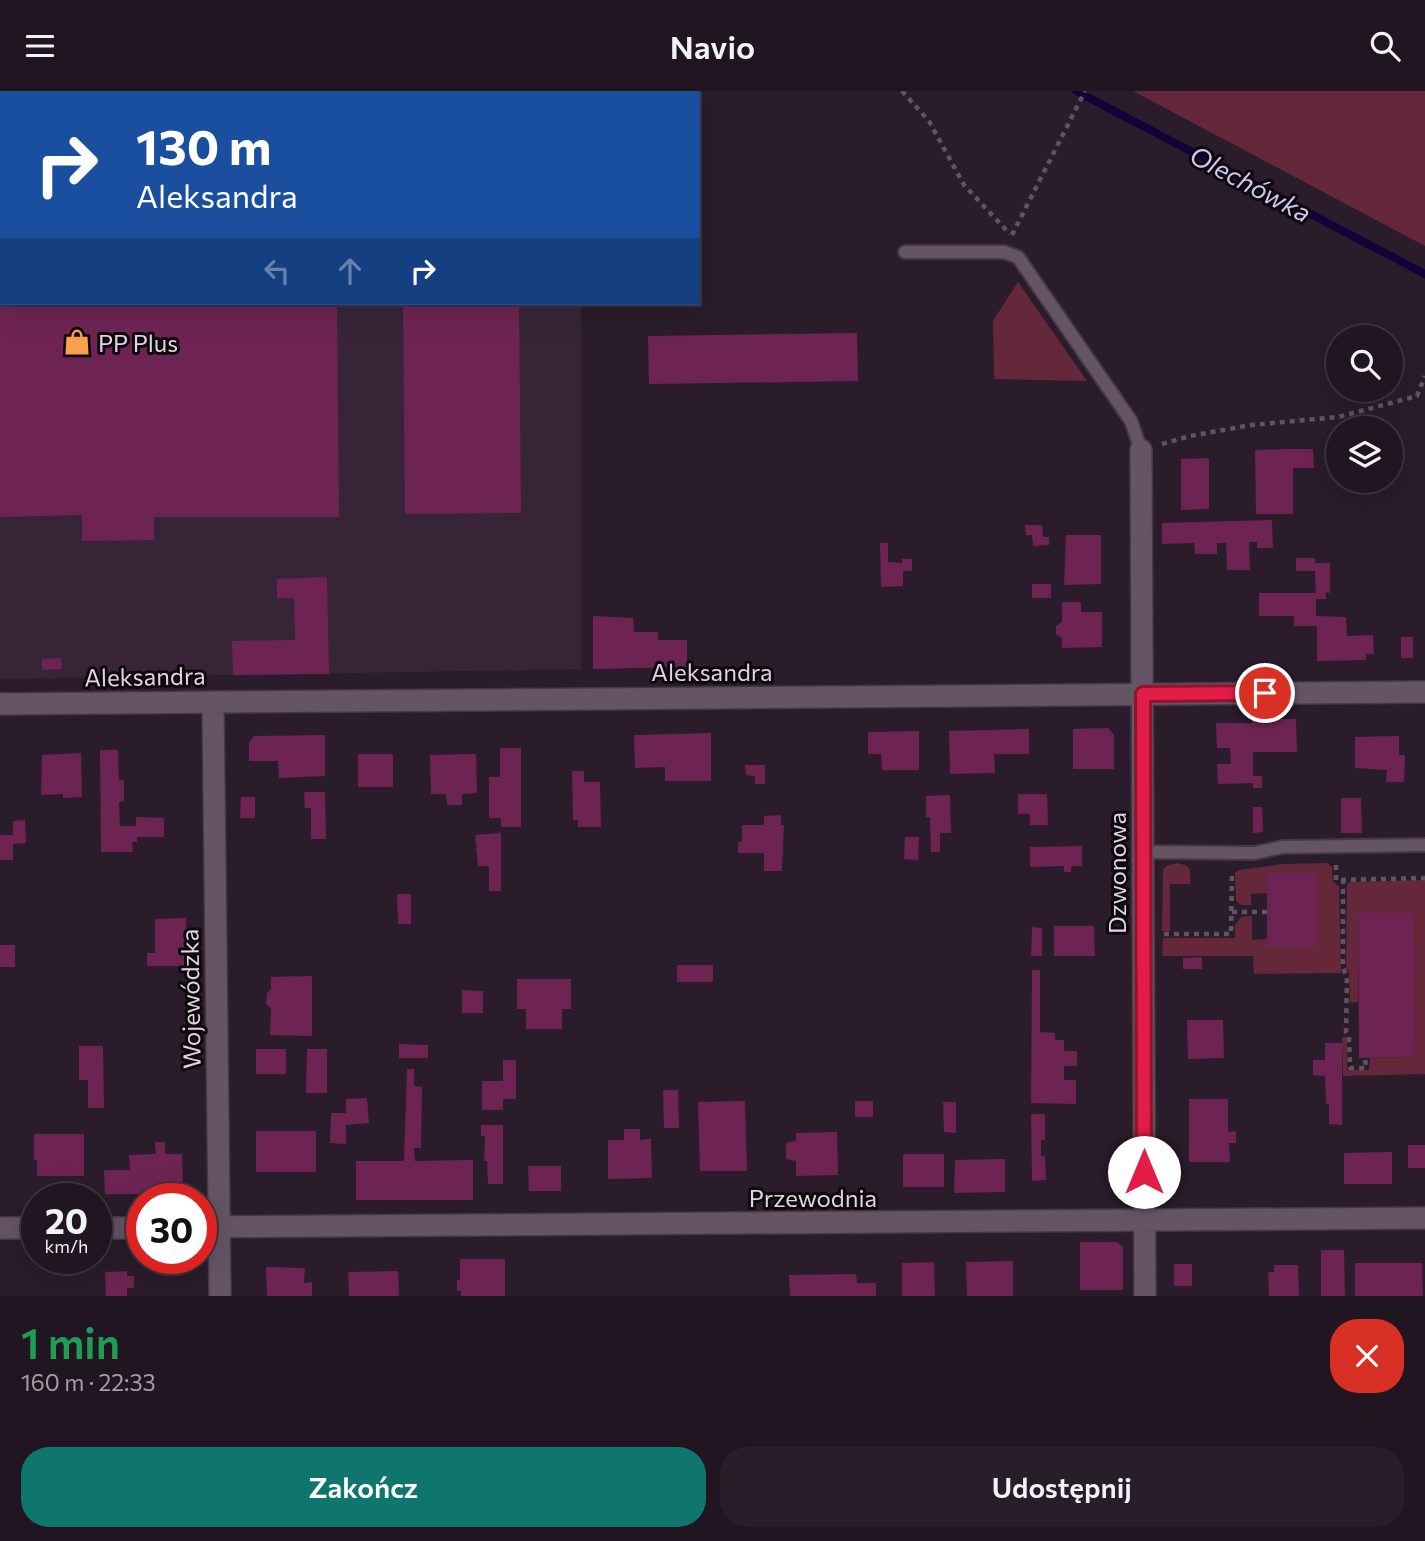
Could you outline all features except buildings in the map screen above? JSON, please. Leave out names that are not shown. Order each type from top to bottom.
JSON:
[{"type":"street","name":"Dzwonowa","points":[[1141,450],[1145,1296]]},
{"type":"street","name":"Aleksandra","points":[[0,704],[1425,692]]},
{"type":"street","name":"Wojewódzka","points":[[211,1183],[213,702]]},
{"type":"street","name":"Przewodnia","points":[[217,1227],[1425,1218]]},
{"type":"street","points":[[0,1228],[21,1228]]},
{"type":"street","name":"Wojewódzka","points":[[217,1273],[220,1296]]},
{"type":"lane","points":[[905,252],[1004,252],[1018,257],[1131,421],[1141,450]]},
{"type":"lane","points":[[1142,852],[1255,853],[1282,847],[1425,845]]},
{"type":"path","points":[[902,91],[929,121],[964,185],[1012,236],[1018,257]]},
{"type":"path","points":[[1012,236],[1085,91]]},
{"type":"path","points":[[1141,450],[1190,436],[1251,425],[1351,414],[1417,396],[1425,376]]},
{"type":"path","points":[[1335,860],[1336,880],[1425,878]]},
{"type":"path","points":[[1166,934],[1231,934],[1232,867],[1241,867]]},
{"type":"path","points":[[1343,879],[1343,968],[1346,977],[1346,1032],[1349,1036],[1350,1068],[1366,1068],[1365,1058]]},
{"type":"path","points":[[1231,912],[1267,912]]},
{"type":"shaded area","points":[[1133,91],[1425,91],[1425,246]]},
{"type":"shaded area","points":[[1018,282],[1087,381],[994,379],[993,321]]},
{"type":"shaded area","points":[[0,305],[581,305],[581,669],[0,679]]},
{"type":"shaded area","points":[[1178,863],[1190,870],[1190,884],[1170,884],[1170,931],[1162,931],[1163,869]]},
{"type":"shaded area","points":[[1327,863],[1332,867],[1333,882],[1339,886],[1341,973],[1254,974],[1253,956],[1162,956],[1163,938],[1235,938],[1235,925],[1241,917],[1252,916],[1252,940],[1267,939],[1267,947],[1315,947],[1316,873],[1268,873],[1267,893],[1251,894],[1251,905],[1241,905],[1236,901],[1235,873],[1239,870],[1283,864]]},
{"type":"shaded area","points":[[1425,880],[1425,1074],[1343,1076],[1342,1037],[1347,1037],[1347,1070],[1369,1070],[1370,1058],[1415,1057],[1414,913],[1358,914],[1358,1002],[1350,1003],[1349,973],[1346,968],[1347,884]]},
{"type":"waterway","name":"Olechówka","points":[[1076,91],[1425,274]]},
{"type":"place","name":"PP Plus","points":[[77,342]]},
{"type":"route","points":[[1144,1172],[1143,694],[1265,693]]}]
